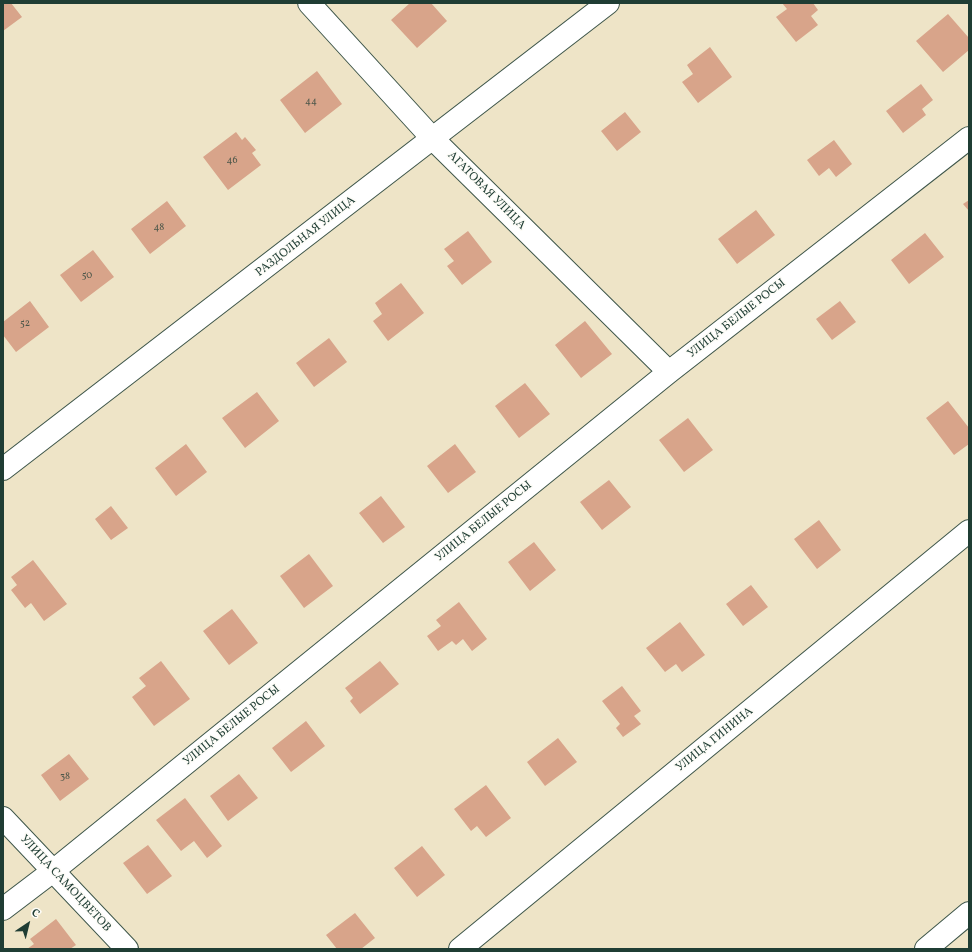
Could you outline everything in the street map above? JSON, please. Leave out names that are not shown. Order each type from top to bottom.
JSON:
[{"type":"street","name":"АГАТОВАЯ УЛИЦА","points":[[309,3],[433,139],[669,372]]},
{"type":"street","name":"РАЗДОЛЬНАЯ УЛИЦА","points":[[3,470],[608,3]]},
{"type":"street","name":"УЛИЦА БЕЛЫЕ РОСЫ","points":[[3,909],[53,871],[669,372],[969,138]]},
{"type":"street","name":"УЛИЦА ГИНИНА","points":[[460,949],[969,531]]},
{"type":"street","name":"УЛИЦА САМОЦВЕТОВ","points":[[3,818],[127,949]]},
{"type":"street","points":[[926,949],[969,913]]},
{"type":"building","points":[[3,3],[11,3],[22,17],[3,31]]},
{"type":"building","points":[[410,3],[431,3],[447,21],[417,48],[391,20]]},
{"type":"building","points":[[782,3],[813,3],[818,10],[811,16],[818,25],[796,42],[776,17],[787,9]]},
{"type":"building","points":[[948,14],[969,38],[969,50],[943,72],[916,41]]},
{"type":"building","points":[[710,47],[732,77],[698,103],[682,82],[693,74],[687,65]]},
{"type":"building","points":[[317,71],[342,104],[305,133],[280,100]]},
{"type":"building","points":[[921,84],[933,100],[922,109],[926,115],[903,133],[886,111]]},
{"type":"building","points":[[625,112],[641,132],[617,151],[601,131]]},
{"type":"building","points":[[236,132],[242,140],[245,137],[256,150],[252,153],[261,165],[228,190],[203,157]]},
{"type":"building","points":[[834,140],[852,164],[836,177],[829,168],[819,176],[807,160]]},
{"type":"building","points":[[969,200],[969,211],[963,204]]},
{"type":"building","points":[[167,201],[186,226],[150,254],[131,229]]},
{"type":"building","points":[[756,210],[775,235],[737,264],[718,239]]},
{"type":"building","points":[[468,231],[492,262],[462,285],[447,266],[454,261],[444,249]]},
{"type":"building","points":[[925,233],[944,257],[909,284],[891,260]]},
{"type":"building","points":[[93,250],[114,277],[81,302],[60,275]]},
{"type":"building","points":[[401,283],[424,313],[388,341],[373,321],[382,314],[375,303]]},
{"type":"building","points":[[30,301],[49,327],[16,352],[3,335],[3,322]]},
{"type":"building","points":[[840,301],[856,322],[832,340],[816,319]]},
{"type":"building","points":[[585,321],[612,354],[581,378],[555,345]]},
{"type":"building","points":[[329,338],[347,362],[314,387],[296,363]]},
{"type":"building","points":[[525,383],[550,414],[519,438],[495,406]]},
{"type":"building","points":[[257,392],[279,421],[245,448],[222,418]]},
{"type":"building","points":[[948,401],[969,428],[969,444],[954,455],[926,418]]},
{"type":"building","points":[[688,418],[713,450],[684,472],[659,440]]},
{"type":"building","points":[[186,444],[207,472],[176,496],[155,468]]},
{"type":"building","points":[[455,444],[476,472],[448,493],[427,466]]},
{"type":"building","points":[[609,480],[631,507],[602,530],[580,502]]},
{"type":"building","points":[[381,496],[405,527],[383,543],[359,513]]},
{"type":"building","points":[[111,506],[128,528],[111,540],[95,519]]},
{"type":"building","points":[[819,520],[841,550],[817,569],[794,539]]},
{"type":"building","points":[[534,542],[556,570],[530,591],[508,562]]},
{"type":"building","points":[[309,554],[333,586],[304,608],[280,576]]},
{"type":"building","points":[[33,560],[67,604],[44,621],[31,603],[25,608],[11,590],[17,585],[11,577]]},
{"type":"building","points":[[751,585],[768,607],[743,626],[726,604]]},
{"type":"building","points":[[459,602],[487,639],[472,651],[463,639],[456,645],[452,641],[438,651],[427,636],[441,626],[436,620]]},
{"type":"building","points":[[232,609],[258,643],[229,665],[203,631]]},
{"type":"building","points":[[680,622],[705,655],[682,672],[676,664],[665,672],[646,648]]},
{"type":"building","points":[[161,661],[190,699],[154,726],[132,697],[146,686],[139,678]]},
{"type":"building","points":[[380,661],[399,684],[360,714],[350,701],[353,698],[345,688]]},
{"type":"building","points":[[622,686],[641,711],[634,716],[641,724],[623,737],[616,728],[620,724],[602,701]]},
{"type":"building","points":[[306,721],[325,746],[291,772],[272,748]]},
{"type":"building","points":[[558,738],[577,762],[545,786],[527,762]]},
{"type":"building","points":[[69,754],[89,779],[60,801],[41,775]]},
{"type":"building","points":[[239,774],[258,798],[228,821],[210,796]]},
{"type":"building","points":[[486,785],[511,818],[486,837],[477,826],[471,831],[454,809]]},
{"type":"building","points":[[185,798],[222,846],[207,858],[194,841],[181,851],[156,820]]},
{"type":"building","points":[[148,845],[172,876],[147,894],[123,863]]},
{"type":"building","points":[[422,846],[445,875],[417,897],[394,868]]},
{"type":"building","points":[[355,913],[375,938],[361,949],[337,949],[326,935]]},
{"type":"building","points":[[56,919],[76,945],[70,949],[27,949],[34,944],[30,939]]}]
